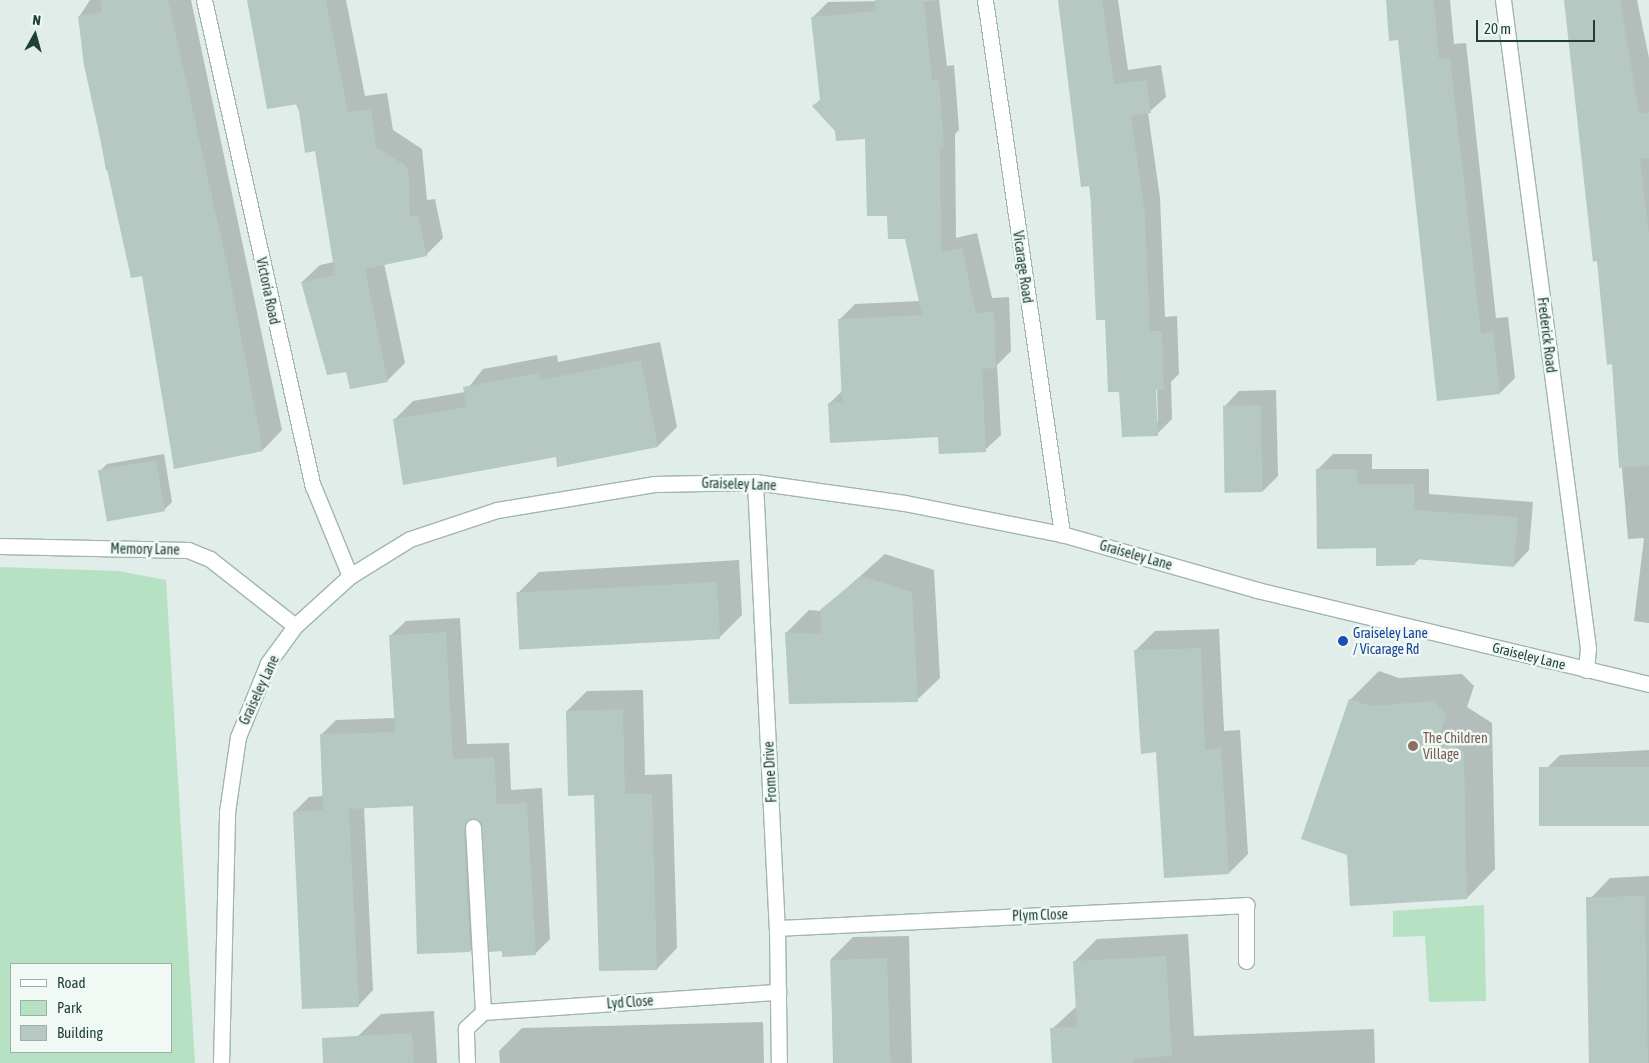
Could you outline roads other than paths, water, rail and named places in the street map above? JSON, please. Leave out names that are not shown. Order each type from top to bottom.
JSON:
[{"type":"street","name":"Victoria Road","points":[[204,0],[313,486],[350,576]]},
{"type":"street","name":"Vicarage Road","points":[[985,0],[1062,534]]},
{"type":"street","name":"Frederick Road","points":[[1503,0],[1588,648],[1586,670]]},
{"type":"street","name":"Graiseley Lane","points":[[221,1063],[227,812],[238,737],[268,663],[295,626],[350,576],[410,539],[497,510],[654,484],[755,482],[904,503],[1062,534],[1257,590],[1649,684]]},
{"type":"street","name":"Frome Drive","points":[[755,482],[777,928],[779,1063]]},
{"type":"street","name":"Memory Lane","points":[[0,546],[188,550],[210,559],[295,626]]},
{"type":"street","points":[[467,1063],[466,1028],[482,1012],[472,827]]},
{"type":"street","name":"Plym Close","points":[[777,928],[1246,905],[1246,961]]},
{"type":"street","name":"Lyd Close","points":[[482,1012],[778,992]]},
{"type":"place","name":"Graiseley Lane / Vicarage Rd","points":[[1343,641]]},
{"type":"place","name":"The Children Village","points":[[1413,746]]}]
